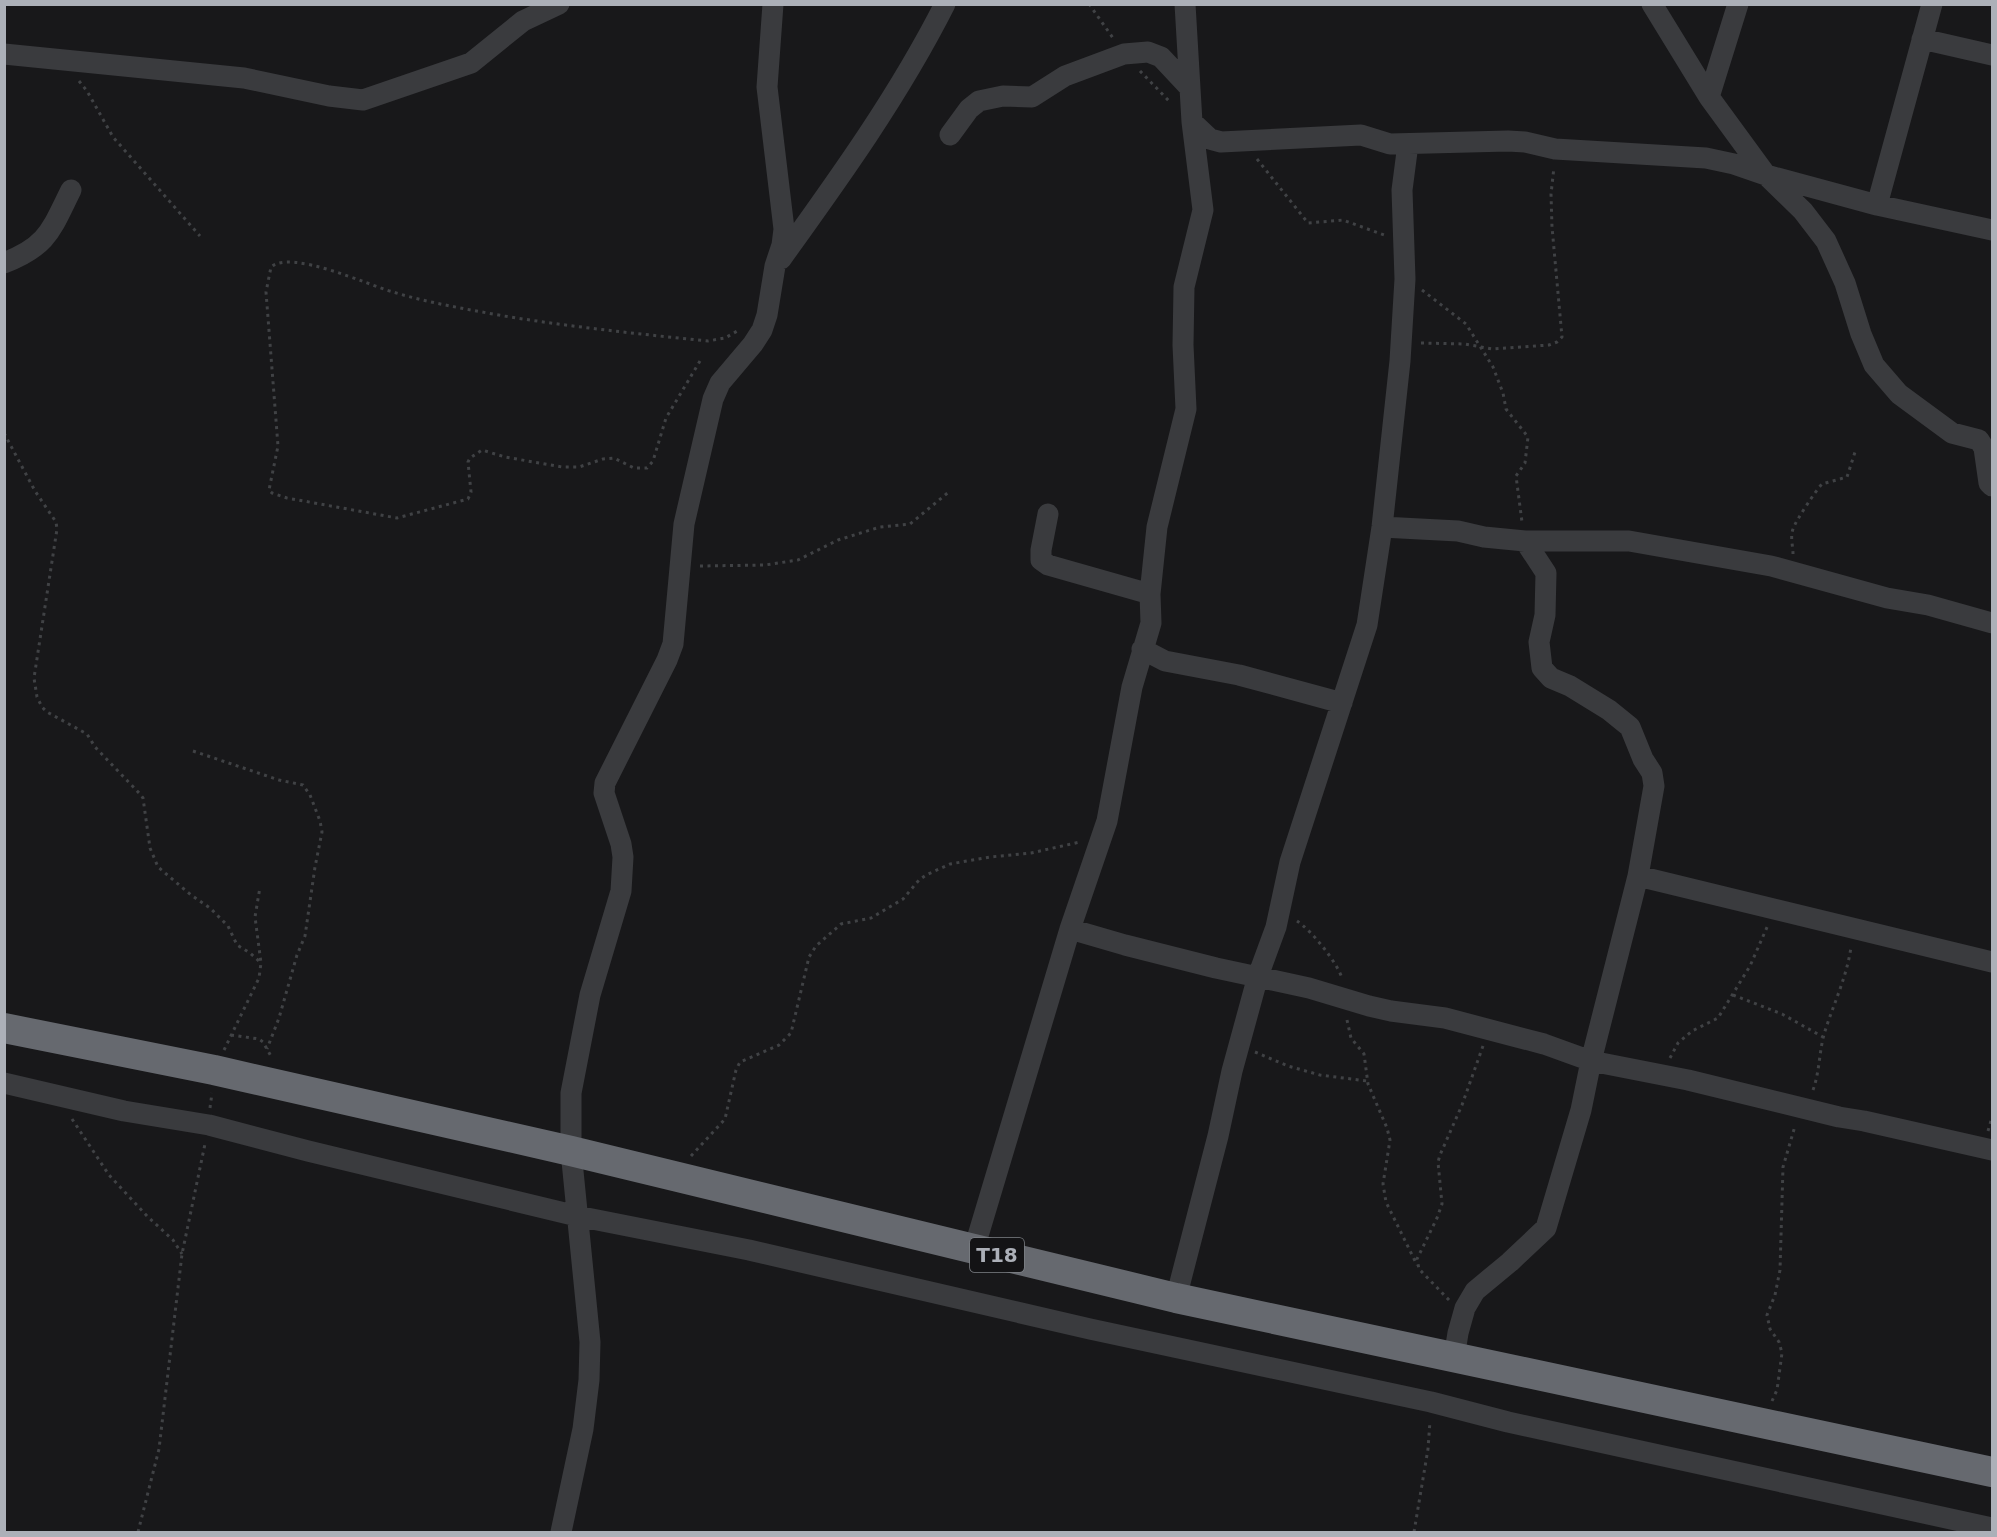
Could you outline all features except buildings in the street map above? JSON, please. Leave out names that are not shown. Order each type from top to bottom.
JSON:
[{"type":"highway","name":"T18","points":[[4,1028],[214,1070],[571,1151],[1176,1298],[1992,1473]]},
{"type":"street","points":[[4,54],[244,78],[329,96],[363,100],[471,63],[523,21],[559,4]]},
{"type":"street","points":[[561,1533],[583,1429],[589,1380],[590,1342],[571,1151],[571,1093],[591,995],[621,891],[623,857],[604,793],[605,783],[671,651],[684,524],[713,399],[720,383],[762,330],[767,315],[775,266],[782,246],[784,229],[767,87],[773,4]]},
{"type":"street","points":[[775,266],[868,136],[920,53],[945,4]]},
{"type":"street","points":[[974,1249],[1070,929],[1107,821],[1127,708],[1151,622],[1150,594],[1157,527],[1186,409],[1183,345],[1185,287],[1203,210],[1192,122],[1186,14],[1200,4]]},
{"type":"street","points":[[1652,4],[1709,98],[1766,175],[1803,211],[1826,241],[1845,283],[1861,334],[1874,365],[1899,394],[1952,433],[1978,440],[1984,448],[1989,483],[1992,486]]},
{"type":"street","points":[[1709,98],[1738,4]]},
{"type":"street","points":[[1877,205],[1932,4]]},
{"type":"street","points":[[1922,39],[1992,55]]},
{"type":"street","points":[[950,135],[969,109],[979,101],[1003,96],[1032,97],[1065,76],[1124,54],[1141,51],[1161,57],[1190,88]]},
{"type":"street","points":[[1192,122],[1209,139],[1221,142],[1361,135],[1390,144],[1508,141],[1525,142],[1555,150],[1706,158],[1877,205],[1992,230]]},
{"type":"street","points":[[1176,1298],[1239,1045],[1278,915],[1296,842],[1367,625],[1382,527],[1401,343],[1405,279],[1402,190],[1408,144]]},
{"type":"street","points":[[4,263],[38,246],[51,229],[70,190]]},
{"type":"street","points":[[1048,514],[1041,560],[1048,565],[1150,594]]},
{"type":"street","points":[[1382,527],[1458,531],[1525,542],[1629,541],[1751,562],[1992,623]]},
{"type":"street","points":[[1454,1358],[1463,1314],[1475,1291],[1546,1228],[1581,1110],[1591,1061],[1638,876],[1653,788],[1652,773],[1643,759],[1630,727],[1599,704],[1551,678],[1542,668],[1539,642],[1545,615],[1546,573],[1525,542]]},
{"type":"street","points":[[1142,649],[1165,661],[1239,675],[1342,703]]},
{"type":"street","points":[[1638,876],[1992,962]]},
{"type":"street","points":[[1070,929],[1194,963],[1258,976],[1391,1011],[1445,1018],[1544,1044],[1591,1061],[1654,1073],[1992,1150]]},
{"type":"street","points":[[4,1083],[124,1111],[209,1125],[577,1216],[749,1250],[1090,1329],[1431,1402],[1520,1424],[1992,1528]]},
{"type":"path","points":[[1089,4],[1124,54],[1152,85],[1192,122]]},
{"type":"path","points":[[51,60],[73,74],[87,91],[113,137],[200,236]]},
{"type":"path","points":[[1401,343],[1465,344],[1492,349],[1549,345],[1562,337],[1552,227],[1551,194],[1555,150]]},
{"type":"path","points":[[1255,156],[1308,223],[1343,220],[1377,233],[1404,238]]},
{"type":"path","points":[[700,361],[666,418],[653,462],[647,468],[633,468],[614,458],[579,466],[562,467],[505,457],[482,450],[468,462],[471,492],[468,499],[397,518],[287,498],[269,490],[278,446],[266,292],[271,267],[280,262],[302,263],[334,271],[437,305],[578,328],[708,341],[725,338],[767,315]]},
{"type":"path","points":[[1405,279],[1466,324],[1482,347],[1496,376],[1506,409],[1528,437],[1525,463],[1516,476],[1525,542]]},
{"type":"path","points":[[4,433],[35,491],[56,522],[57,528],[34,678],[37,697],[47,712],[87,734],[95,747],[143,798],[150,848],[158,867],[191,896],[210,908],[228,926],[237,945],[261,963]]},
{"type":"path","points":[[1795,574],[1793,529],[1822,484],[1847,477],[1856,449]]},
{"type":"path","points":[[680,566],[765,565],[798,560],[838,540],[880,528],[910,524],[950,490]]},
{"type":"path","points":[[193,751],[279,780],[303,785],[310,795],[320,821],[322,832],[305,936],[267,1049]]},
{"type":"path","points":[[665,1174],[696,1152],[725,1119],[736,1070],[740,1062],[770,1050],[788,1038],[809,957],[816,946],[837,927],[841,924],[871,918],[903,899],[926,875],[950,864],[1070,845],[1088,837],[1107,821]]},
{"type":"path","points":[[138,1533],[159,1449],[182,1254],[209,1125],[214,1070],[259,978],[261,963],[255,917],[260,887]]},
{"type":"path","points":[[1654,1073],[1668,1061],[1678,1043],[1692,1031],[1718,1018],[1761,945],[1774,910]]},
{"type":"path","points":[[1278,915],[1298,921],[1317,939],[1340,971],[1351,1038],[1364,1054],[1367,1081],[1390,1140],[1383,1184],[1393,1219],[1419,1269],[1463,1314]]},
{"type":"path","points":[[1762,1422],[1777,1390],[1782,1353],[1779,1342],[1770,1329],[1767,1315],[1775,1295],[1780,1270],[1783,1167],[1793,1131],[1818,1076],[1823,1037],[1839,996],[1851,947],[1849,940],[1836,923]]},
{"type":"path","points":[[1733,995],[1782,1014],[1823,1037]]},
{"type":"path","points":[[1417,1265],[1417,1259],[1442,1204],[1438,1162],[1440,1155],[1462,1105],[1488,1030]]},
{"type":"path","points":[[1239,1045],[1288,1066],[1320,1075],[1367,1081]]},
{"type":"path","points":[[53,1095],[86,1137],[110,1175],[147,1216],[173,1240],[182,1254]]},
{"type":"path","points":[[1414,1533],[1428,1449],[1431,1402]]}]
